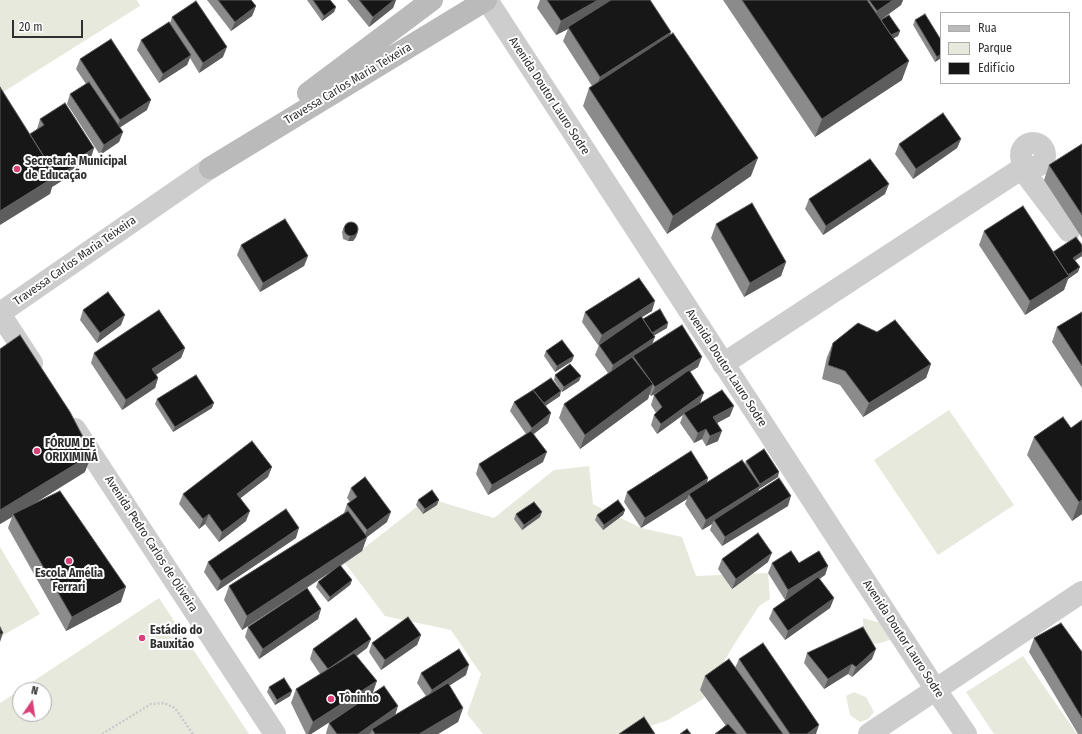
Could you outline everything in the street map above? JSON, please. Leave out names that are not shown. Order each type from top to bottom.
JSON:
[{"type":"main road","name":"Travessa Carlos Maria Teixeira","points":[[210,168],[432,0]]},
{"type":"main road","name":"Travessa Carlos Maria Teixeira","points":[[210,168],[486,0]]},
{"type":"street","name":"Avenida Doutor Lauro Sodre","points":[[486,0],[966,734]]},
{"type":"street","points":[[723,364],[1025,167],[1069,231]]},
{"type":"street","name":"Travessa Carlos Maria Teixeira","points":[[0,314],[210,168]]},
{"type":"street","points":[[0,314],[44,381]]},
{"type":"street","name":"Avenida Pedro Carlos de Oliveira","points":[[66,414],[275,734]]},
{"type":"street","points":[[869,734],[1082,592]]},
{"type":"path","points":[[102,734],[151,704],[164,703],[175,708],[193,734]]},
{"type":"green space","points":[[0,0],[137,0],[140,6],[0,94]]},
{"type":"green space","points":[[949,410],[1014,505],[938,555],[874,460]]},
{"type":"green space","points":[[589,466],[593,504],[641,528],[682,537],[696,576],[768,573],[770,599],[759,606],[730,651],[703,699],[668,720],[627,734],[483,734],[467,714],[481,674],[451,630],[385,616],[345,563],[428,498],[494,518],[554,470]]},
{"type":"green space","points":[[0,547],[40,614],[0,637]]},
{"type":"green space","name":"Estádio do Bauxitão","points":[[159,598],[249,734],[0,734],[0,703],[12,695],[12,722],[52,722],[52,682],[32,682]]},
{"type":"green space","points":[[863,618],[888,625],[895,638],[881,643],[864,645]]},
{"type":"green space","points":[[1023,656],[1077,734],[994,734],[966,692]]},
{"type":"green space","points":[[854,692],[866,697],[874,712],[868,719],[860,722],[850,715],[846,696]]},
{"type":"building","points":[[218,0],[251,0],[256,6],[235,22]]},
{"type":"building","points":[[313,0],[330,0],[336,7],[324,16]]},
{"type":"building","points":[[359,0],[394,0],[373,17]]},
{"type":"building","points":[[547,0],[598,0],[561,21]]},
{"type":"building","points":[[611,0],[650,0],[671,32],[600,77],[568,27]]},
{"type":"building","points":[[742,0],[867,0],[909,61],[822,119]]},
{"type":"building","points":[[869,0],[893,0],[877,11]]},
{"type":"building","points":[[196,1],[227,47],[203,63],[172,17]]},
{"type":"building","points":[[925,14],[940,38],[940,55],[937,57],[915,20]]},
{"type":"building","points":[[889,15],[900,31],[891,35],[881,20]]},
{"type":"building","points":[[169,22],[191,55],[163,74],[141,40]]},
{"type":"building","points":[[673,33],[758,158],[673,216],[589,88]]},
{"type":"building","points":[[111,39],[151,100],[120,120],[80,59]]},
{"type":"building","points":[[89,82],[123,132],[104,145],[70,94]]},
{"type":"building","points":[[0,87],[56,176],[0,211]]},
{"type":"building","points":[[65,103],[94,148],[70,164],[72,167],[56,177],[30,134],[44,125],[40,119]]},
{"type":"building","points":[[943,113],[961,139],[916,169],[899,144]]},
{"type":"building","points":[[1082,144],[1082,215],[1049,165]]},
{"type":"building","points":[[870,159],[889,184],[826,226],[809,199]]},
{"type":"building","points":[[752,203],[786,262],[750,283],[716,224]]},
{"type":"building","points":[[1023,206],[1069,276],[1030,301],[984,231]]},
{"type":"building","points":[[285,219],[308,256],[263,283],[241,245]]},
{"type":"building","points":[[348,222],[354,222],[358,226],[358,232],[354,236],[348,236],[344,232],[344,226]]},
{"type":"building","points":[[1076,237],[1082,245],[1082,252],[1073,258],[1080,267],[1068,275],[1053,252]]},
{"type":"building","points":[[639,278],[655,301],[602,335],[585,312]]},
{"type":"building","points":[[108,292],[125,315],[100,333],[83,310]]},
{"type":"building","points":[[660,309],[668,323],[652,333],[643,319]]},
{"type":"building","points":[[159,310],[185,348],[152,369],[158,378],[126,400],[94,353]]},
{"type":"building","points":[[1082,312],[1082,366],[1057,327]]},
{"type":"building","points":[[641,316],[655,337],[613,365],[599,345]]},
{"type":"building","points":[[895,320],[931,364],[869,403],[845,371],[828,365],[833,343],[858,323],[877,332]]},
{"type":"building","points":[[682,325],[702,357],[655,387],[633,356]]},
{"type":"building","name":"FÓRUM DE ORIXIMINÁ","points":[[20,335],[70,412],[92,454],[0,510],[0,349]]},
{"type":"building","points":[[562,340],[574,356],[557,366],[546,351]]},
{"type":"building","points":[[632,357],[653,384],[585,435],[564,404]]},
{"type":"building","points":[[570,364],[581,376],[564,387],[555,375]]},
{"type":"building","points":[[689,370],[704,393],[661,424],[654,415],[662,407],[654,395]]},
{"type":"building","points":[[196,375],[214,403],[175,427],[157,399]]},
{"type":"building","points":[[551,378],[561,391],[544,403],[533,390]]},
{"type":"building","points":[[533,390],[551,413],[532,428],[514,402]]},
{"type":"building","points":[[722,390],[734,406],[713,417],[722,431],[710,436],[706,429],[698,433],[684,413]]},
{"type":"building","points":[[1063,417],[1071,428],[1082,420],[1082,500],[1079,502],[1034,437]]},
{"type":"building","points":[[531,431],[547,452],[492,485],[479,464]]},
{"type":"building","points":[[252,441],[272,467],[237,494],[250,511],[222,532],[209,514],[203,519],[183,494]]},
{"type":"building","points":[[764,449],[779,472],[760,484],[746,461]]},
{"type":"building","points":[[691,451],[708,478],[645,518],[627,492]]},
{"type":"building","points":[[742,460],[760,486],[706,520],[689,494]]},
{"type":"building","points":[[365,477],[391,512],[367,530],[347,504],[357,497],[351,488]]},
{"type":"building","points":[[779,478],[791,496],[725,537],[714,520]]},
{"type":"building","points":[[432,490],[439,500],[425,509],[418,500]]},
{"type":"building","points":[[60,491],[126,587],[72,617],[13,514]]},
{"type":"building","points":[[618,500],[625,510],[604,525],[597,515]]},
{"type":"building","points":[[534,502],[542,512],[524,525],[516,514]]},
{"type":"building","points":[[286,509],[299,528],[221,581],[208,562]]},
{"type":"building","points":[[348,511],[367,537],[247,616],[229,586]]},
{"type":"building","points":[[758,533],[772,553],[736,579],[722,559]]},
{"type":"building","points":[[791,551],[799,563],[819,551],[828,566],[788,590],[772,563]]},
{"type":"building","points":[[340,565],[352,580],[330,597],[318,582]]},
{"type":"building","points":[[818,577],[834,598],[788,631],[773,609]]},
{"type":"building","points":[[307,588],[321,609],[263,649],[248,627]]},
{"type":"building","points":[[408,617],[421,635],[385,660],[372,643]]},
{"type":"building","points":[[356,618],[371,639],[328,669],[313,649]]},
{"type":"building","points":[[1061,623],[1082,652],[1082,718],[1034,638]]},
{"type":"building","points":[[0,627],[3,633],[0,635]]},
{"type":"building","points":[[863,627],[876,649],[856,667],[852,664],[828,679],[807,653]]},
{"type":"building","points":[[763,643],[819,725],[807,734],[790,734],[739,659]]},
{"type":"building","points":[[459,649],[469,665],[432,690],[421,673]]},
{"type":"building","name":"Tôninho","points":[[354,653],[377,681],[313,722],[296,689]]},
{"type":"building","points":[[729,659],[783,734],[747,734],[705,676]]},
{"type":"building","points":[[284,678],[292,691],[277,700],[269,687]]},
{"type":"building","points":[[448,683],[463,708],[419,734],[375,734],[372,729]]},
{"type":"building","points":[[384,686],[398,706],[358,734],[337,734],[329,723]]},
{"type":"building","points":[[644,717],[655,734],[619,734]]},
{"type":"building","points":[[728,724],[737,734],[715,734]]},
{"type":"building","points":[[687,729],[691,734],[680,734]]},
{"type":"place","name":"Secretaria Municipal de Educação","points":[[17,169]]},
{"type":"place","name":"FÓRUM DE ORIXIMINÁ","points":[[37,451]]},
{"type":"place","name":"Escola Amélia Ferrari","points":[[69,561]]},
{"type":"place","name":"Estádio do Bauxitão","points":[[142,638]]},
{"type":"place","name":"Tôninho","points":[[331,699]]}]
